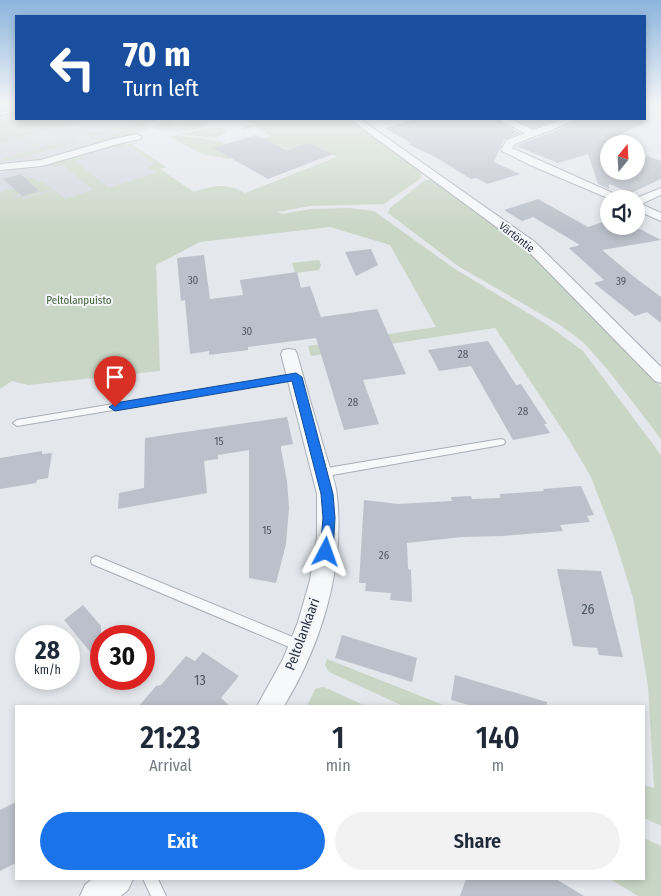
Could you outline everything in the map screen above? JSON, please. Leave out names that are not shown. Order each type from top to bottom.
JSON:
[{"type":"street","points":[[0,167],[42,163],[100,146]]},
{"type":"street","name":"Värtöntie","points":[[391,146],[530,245],[661,377]]},
{"type":"street","points":[[508,146],[506,149],[534,163],[600,191]]},
{"type":"street","points":[[645,198],[661,190]]},
{"type":"street","points":[[645,210],[661,217]]},
{"type":"street","name":"Peltolankaari","points":[[271,705],[294,664],[312,614],[326,552],[329,518],[327,494],[322,473],[289,354]]},
{"type":"street","points":[[96,896],[116,880]]},
{"type":"lane","points":[[17,423],[296,377]]},
{"type":"lane","points":[[322,473],[501,442]]},
{"type":"lane","points":[[96,561],[301,646]]},
{"type":"lane","points":[[151,880],[159,896]]},
{"type":"shaded area","points":[[0,146],[86,146],[37,160],[0,162]]},
{"type":"shaded area","points":[[102,146],[127,146],[156,165],[158,174],[0,221],[0,173],[9,170],[40,168],[106,148]]},
{"type":"green space","points":[[50,146],[61,146],[0,162],[4,158]]},
{"type":"green space","name":"Peltolanpuisto","points":[[128,146],[134,146],[166,167],[160,169],[194,192],[226,186],[245,193],[337,157],[314,146],[385,146],[418,169],[422,175],[420,179],[384,204],[310,206],[277,212],[282,214],[311,209],[350,208],[374,211],[455,269],[546,324],[583,351],[661,455],[661,826],[645,818],[645,785],[654,788],[648,686],[633,598],[615,540],[591,477],[568,438],[495,328],[311,356],[308,346],[436,327],[390,245],[330,227],[200,242],[156,265],[160,371],[28,385],[12,381],[0,389],[0,192],[13,188],[20,194],[14,196],[15,198],[39,191],[23,178],[43,181],[53,189],[22,198],[24,199],[54,190],[65,199],[93,190],[62,164],[53,167],[50,165],[80,156],[84,158],[75,161],[109,188],[156,173],[148,167],[155,164]]},
{"type":"green space","points":[[187,146],[222,146],[214,149],[223,154],[248,146],[267,146],[228,159],[202,154]]},
{"type":"green space","points":[[279,146],[300,146],[290,149]]},
{"type":"green space","points":[[431,179],[530,252],[661,387],[661,439],[608,370],[583,342],[560,325],[458,266],[388,213],[390,208],[424,181]]},
{"type":"green space","points":[[319,260],[321,265],[319,270],[295,273],[292,263]]},
{"type":"green space","points":[[327,659],[443,705],[401,705],[329,672],[325,665]]},
{"type":"green space","points":[[323,687],[364,705],[307,705],[315,689]]},
{"type":"green space","points":[[645,838],[661,846],[661,896],[638,896],[612,880],[645,880]]},
{"type":"building","points":[[220,146],[278,146],[287,150],[300,146],[314,146],[333,154],[268,179],[213,148]]},
{"type":"building","points":[[412,146],[501,146],[494,162],[520,174],[487,184],[477,178],[471,179],[437,158]]},
{"type":"building","points":[[516,146],[600,146],[600,180],[645,180],[645,158],[648,156],[661,161],[661,179],[637,190],[624,190],[609,184],[609,189],[598,184],[588,154],[558,163]]},
{"type":"building","points":[[21,174],[39,191],[22,196],[3,179]]},
{"type":"building","points":[[538,199],[588,227],[600,223],[600,235],[645,235],[645,232],[661,240],[602,250],[661,297],[661,323],[647,312],[635,316],[594,283],[604,280],[569,248],[580,245],[533,217],[522,221],[504,210]]},
{"type":"building","points":[[371,249],[378,265],[356,276],[345,252]]},
{"type":"building","points":[[204,255],[210,299],[243,295],[240,280],[297,272],[301,288],[310,286],[321,317],[377,309],[406,374],[363,380],[379,424],[344,430],[316,338],[248,347],[248,350],[209,355],[209,351],[190,354],[185,300],[181,301],[177,258]]},
{"type":"building","points":[[488,341],[516,385],[521,384],[547,424],[544,424],[550,433],[513,440],[471,366],[439,371],[428,350]]},
{"type":"building","points":[[287,417],[293,444],[281,446],[281,449],[287,481],[289,508],[286,544],[276,583],[249,578],[249,450],[218,455],[218,459],[204,461],[207,493],[118,509],[119,493],[144,488],[145,438]]},
{"type":"building","points":[[42,451],[42,454],[52,453],[48,478],[37,480],[36,483],[0,489],[0,458]]},
{"type":"building","points":[[581,486],[594,515],[587,516],[590,522],[560,525],[563,531],[462,537],[407,543],[408,569],[411,570],[412,602],[390,600],[391,593],[365,591],[366,583],[359,583],[364,500],[398,504],[452,501],[451,497],[471,496],[472,499],[500,498],[500,494]]},
{"type":"building","points":[[557,569],[601,571],[623,657],[599,655],[597,648],[573,646]]},
{"type":"building","points":[[83,605],[100,625],[90,625],[90,652],[80,639],[80,625],[68,625],[64,620]]},
{"type":"building","points":[[342,635],[417,658],[412,682],[335,658]]},
{"type":"building","points":[[203,652],[239,676],[221,698],[229,705],[140,705],[153,690],[155,690],[156,686],[161,685],[186,656],[195,661]]},
{"type":"building","points":[[455,675],[547,702],[547,705],[468,705],[451,700]]},
{"type":"building","points":[[15,802],[15,864],[0,871],[0,810]]},
{"type":"building","points":[[466,880],[558,880],[584,896],[460,896]]},
{"type":"route","points":[[115,407],[296,377],[327,494],[329,518],[326,552]]}]
